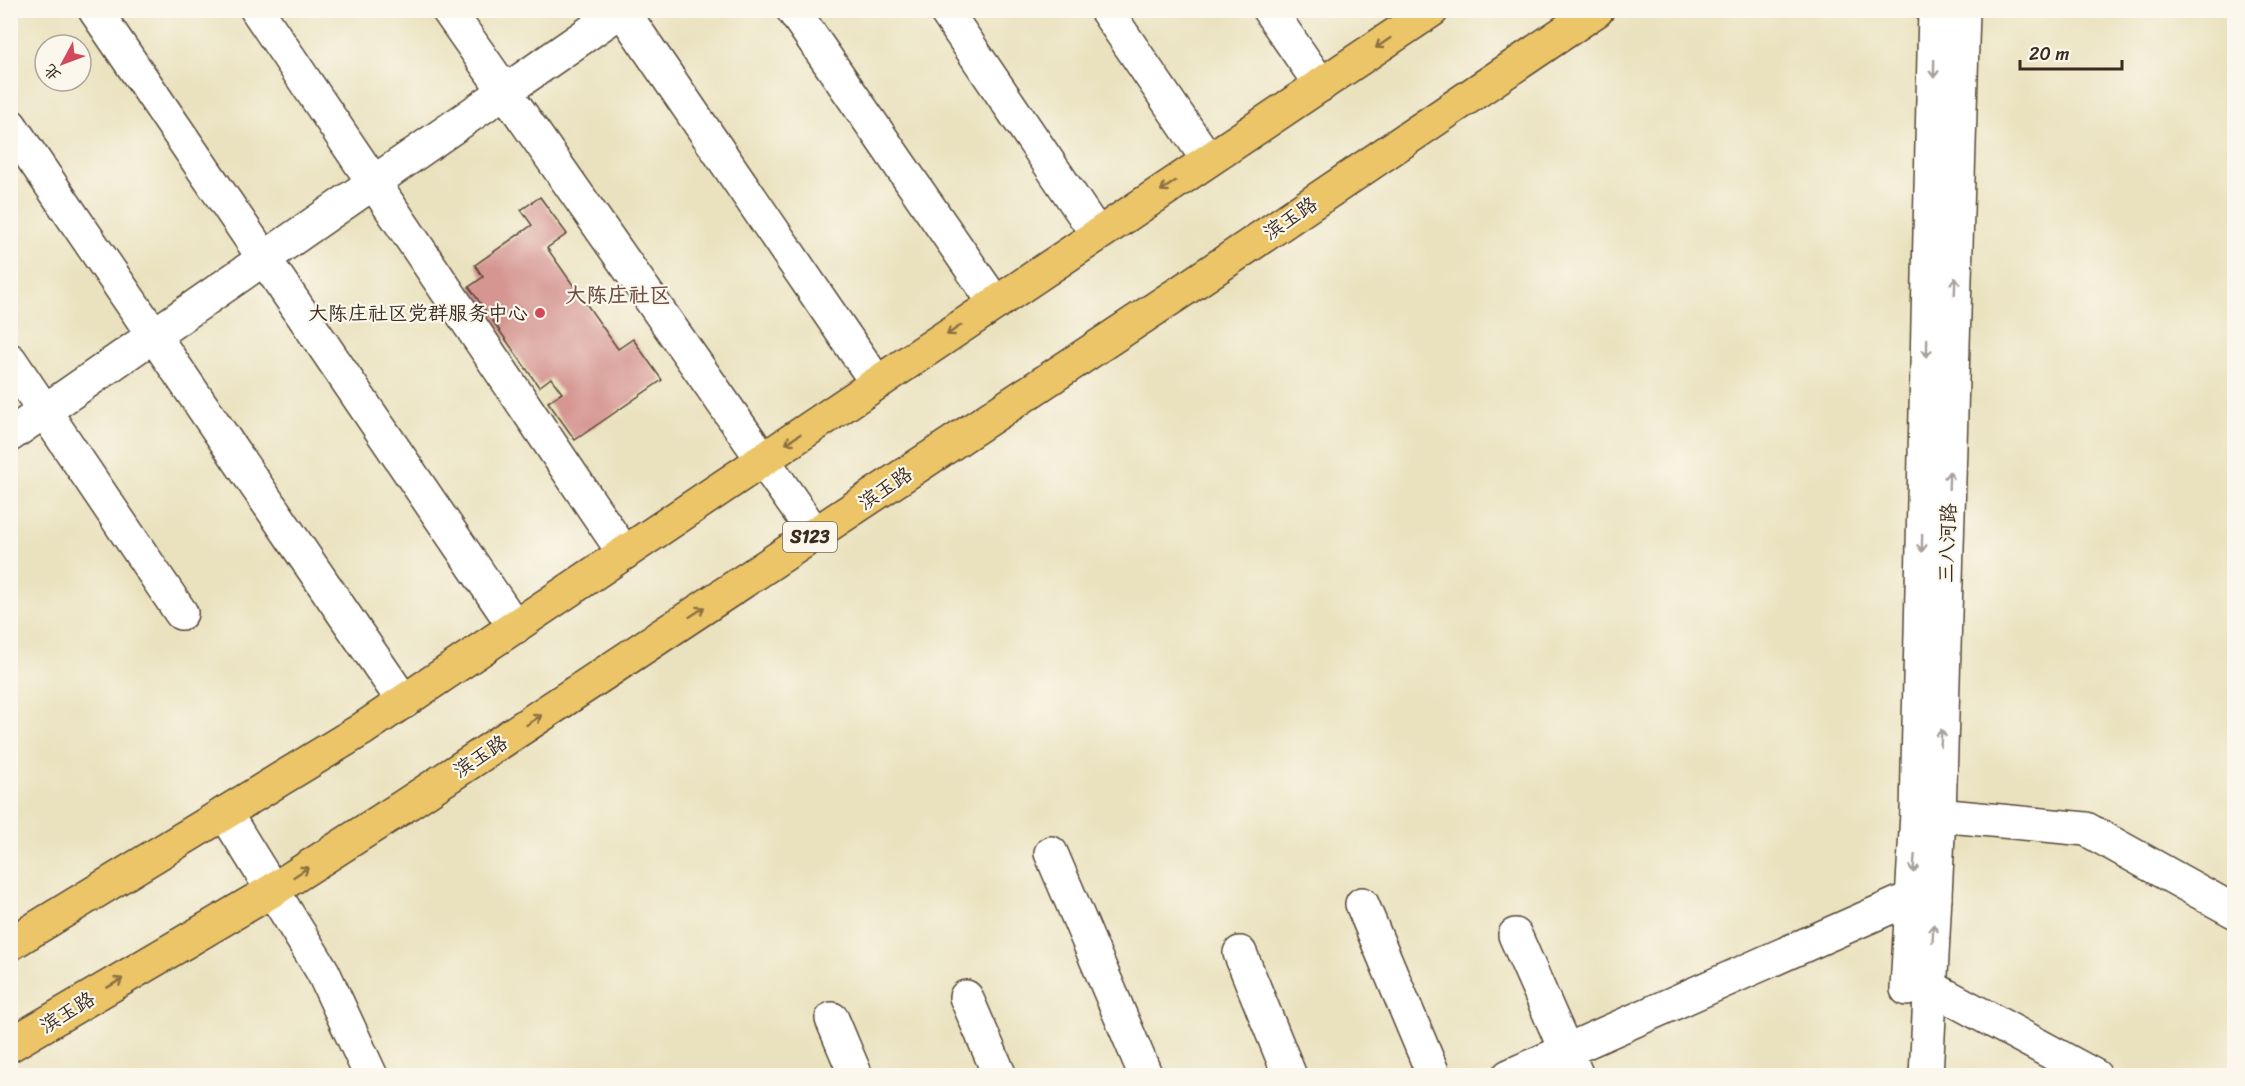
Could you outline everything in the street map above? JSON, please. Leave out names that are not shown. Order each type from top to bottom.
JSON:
[{"type":"main road","name":"滨玉路","points":[[10,1044],[273,890],[814,534],[1597,10]]},
{"type":"main road","points":[[10,944],[404,702],[1430,11]]},
{"type":"street","points":[[95,10],[515,627]]},
{"type":"street","points":[[257,10],[624,553]]},
{"type":"street","points":[[448,10],[814,534]]},
{"type":"street","points":[[793,10],[995,303]]},
{"type":"street","points":[[945,10],[1097,234]]},
{"type":"street","points":[[1106,10],[1208,160]]},
{"type":"street","points":[[1269,10],[1321,85]]},
{"type":"street","name":"三八河路","points":[[1928,814],[1935,10]]},
{"type":"street","name":"三八河路","points":[[1904,1076],[1919,980],[1963,10]]},
{"type":"street","points":[[10,435],[622,11],[877,383]]},
{"type":"street","points":[[10,125],[404,702]]},
{"type":"street","points":[[10,360],[182,613]]},
{"type":"street","points":[[225,813],[323,972],[371,1076]]},
{"type":"street","points":[[1928,814],[2086,829],[2235,911]]},
{"type":"street","points":[[1051,853],[1146,1076]]},
{"type":"street","points":[[1509,1076],[1571,1063],[1923,898]]},
{"type":"street","points":[[1362,904],[1434,1076]]},
{"type":"street","points":[[1515,936],[1571,1063]]},
{"type":"street","points":[[1240,953],[1290,1076]]},
{"type":"street","points":[[1919,980],[2095,1076]]},
{"type":"street","name":"三八河路","points":[[1919,980],[1926,1076]]},
{"type":"street","points":[[966,997],[1000,1076]]},
{"type":"street","points":[[832,1019],[856,1076]]},
{"type":"building","name":"大陈庄社区党群服务中心","points":[[540,197],[567,234],[547,248],[618,349],[633,339],[662,380],[575,440],[548,402],[562,393],[551,378],[539,387],[469,287],[483,277],[475,265],[532,225],[521,210]]},
{"type":"place","name":"大陈庄社区党群服务中心","points":[[540,313]]},
{"type":"district","name":"大陈庄社区","points":[[618,295]]}]
